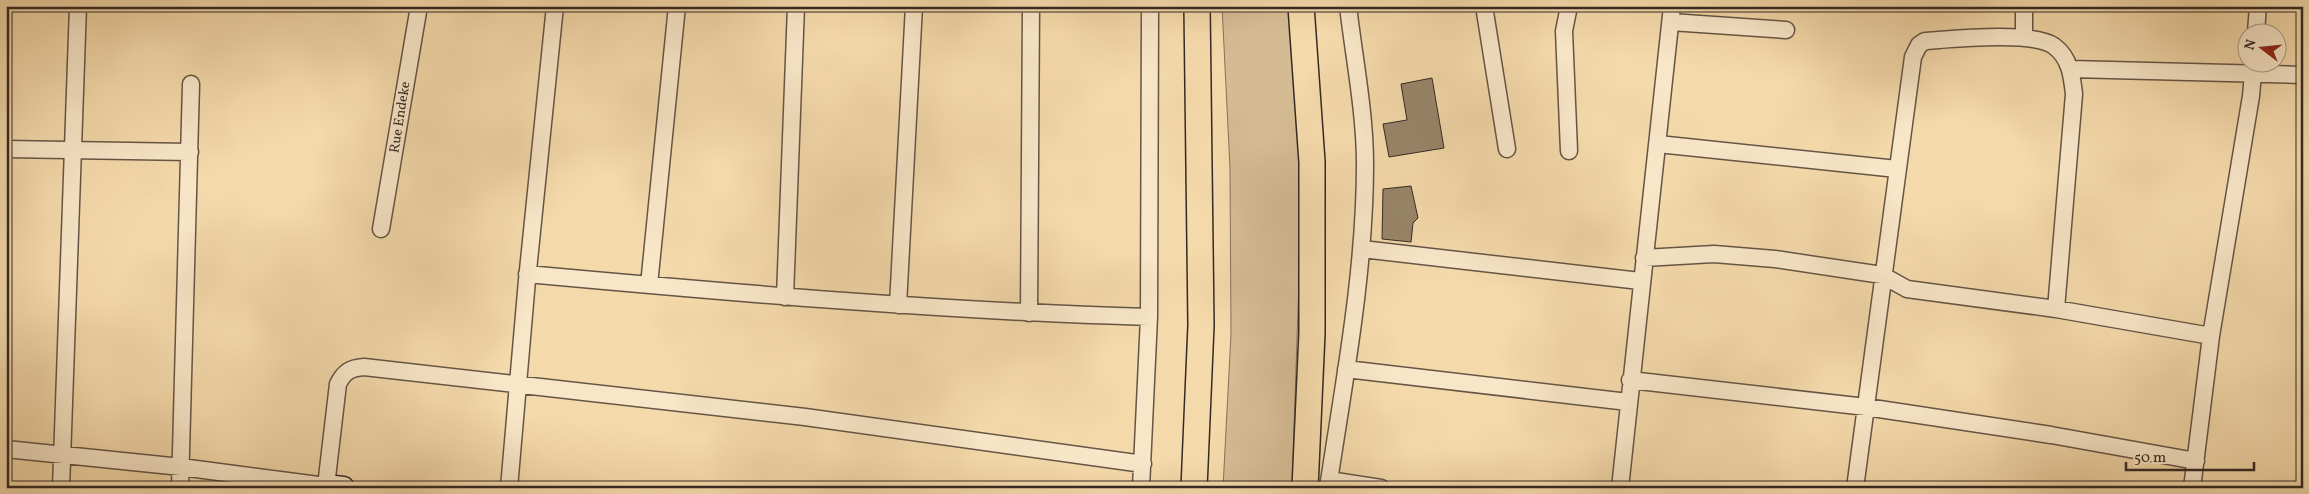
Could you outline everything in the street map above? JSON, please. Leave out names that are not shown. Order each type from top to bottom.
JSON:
[{"type":"main road","points":[[1194,488],[1201,325],[1197,6]]},
{"type":"main road","points":[[1301,6],[1312,162],[1312,333],[1306,488]]},
{"type":"street","points":[[61,488],[78,6]]},
{"type":"street","name":"Rue Endeke","points":[[381,229],[419,6]]},
{"type":"street","points":[[510,488],[527,274],[555,6]]},
{"type":"street","points":[[649,285],[677,6]]},
{"type":"street","points":[[785,297],[796,6]]},
{"type":"street","points":[[898,305],[914,6]]},
{"type":"street","points":[[1029,314],[1031,6]]},
{"type":"street","points":[[1141,488],[1149,317],[1150,6]]},
{"type":"street","points":[[1348,6],[1364,137],[1362,249],[1329,484],[1382,488]]},
{"type":"street","points":[[1484,6],[1507,149]]},
{"type":"street","points":[[1569,6],[1564,31],[1569,151]]},
{"type":"street","points":[[2024,6],[2024,38]]},
{"type":"street","points":[[2257,22],[2258,6]]},
{"type":"street","points":[[1620,488],[1640,281],[1658,144],[1671,14],[1786,30]]},
{"type":"street","points":[[1855,488],[1882,275],[1914,57],[1919,45],[1925,41],[2037,39],[2055,47],[2071,69],[2074,94],[2056,309]]},
{"type":"street","points":[[2071,69],[2236,68]]},
{"type":"street","points":[[2192,488],[2211,336],[2251,96],[2253,72]]},
{"type":"street","points":[[2282,72],[2303,75]]},
{"type":"street","points":[[180,488],[191,84]]},
{"type":"street","points":[[1658,144],[1897,169]]},
{"type":"street","points":[[6,150],[190,152]]},
{"type":"street","points":[[1362,249],[1640,281]]},
{"type":"street","points":[[1644,258],[1714,254],[1775,259],[1882,275],[1908,289],[2056,309],[2211,336]]},
{"type":"street","points":[[527,274],[898,305],[1029,314],[1149,317]]},
{"type":"street","points":[[6,449],[181,467],[332,487],[335,396],[343,374],[353,368],[517,384],[805,417],[1143,464]]},
{"type":"street","points":[[1346,369],[1628,402]]},
{"type":"street","points":[[1630,380],[1866,407],[2051,435],[2196,461]]},
{"type":"shaded area","points":[[1222,6],[1291,6],[1300,154],[1300,251],[1292,488],[1223,488],[1231,334],[1230,168]]},
{"type":"building","points":[[1432,78],[1444,148],[1389,157],[1383,124],[1407,120],[1401,84]]},
{"type":"building","points":[[1411,186],[1418,218],[1413,223],[1411,242],[1382,239],[1383,189]]}]
